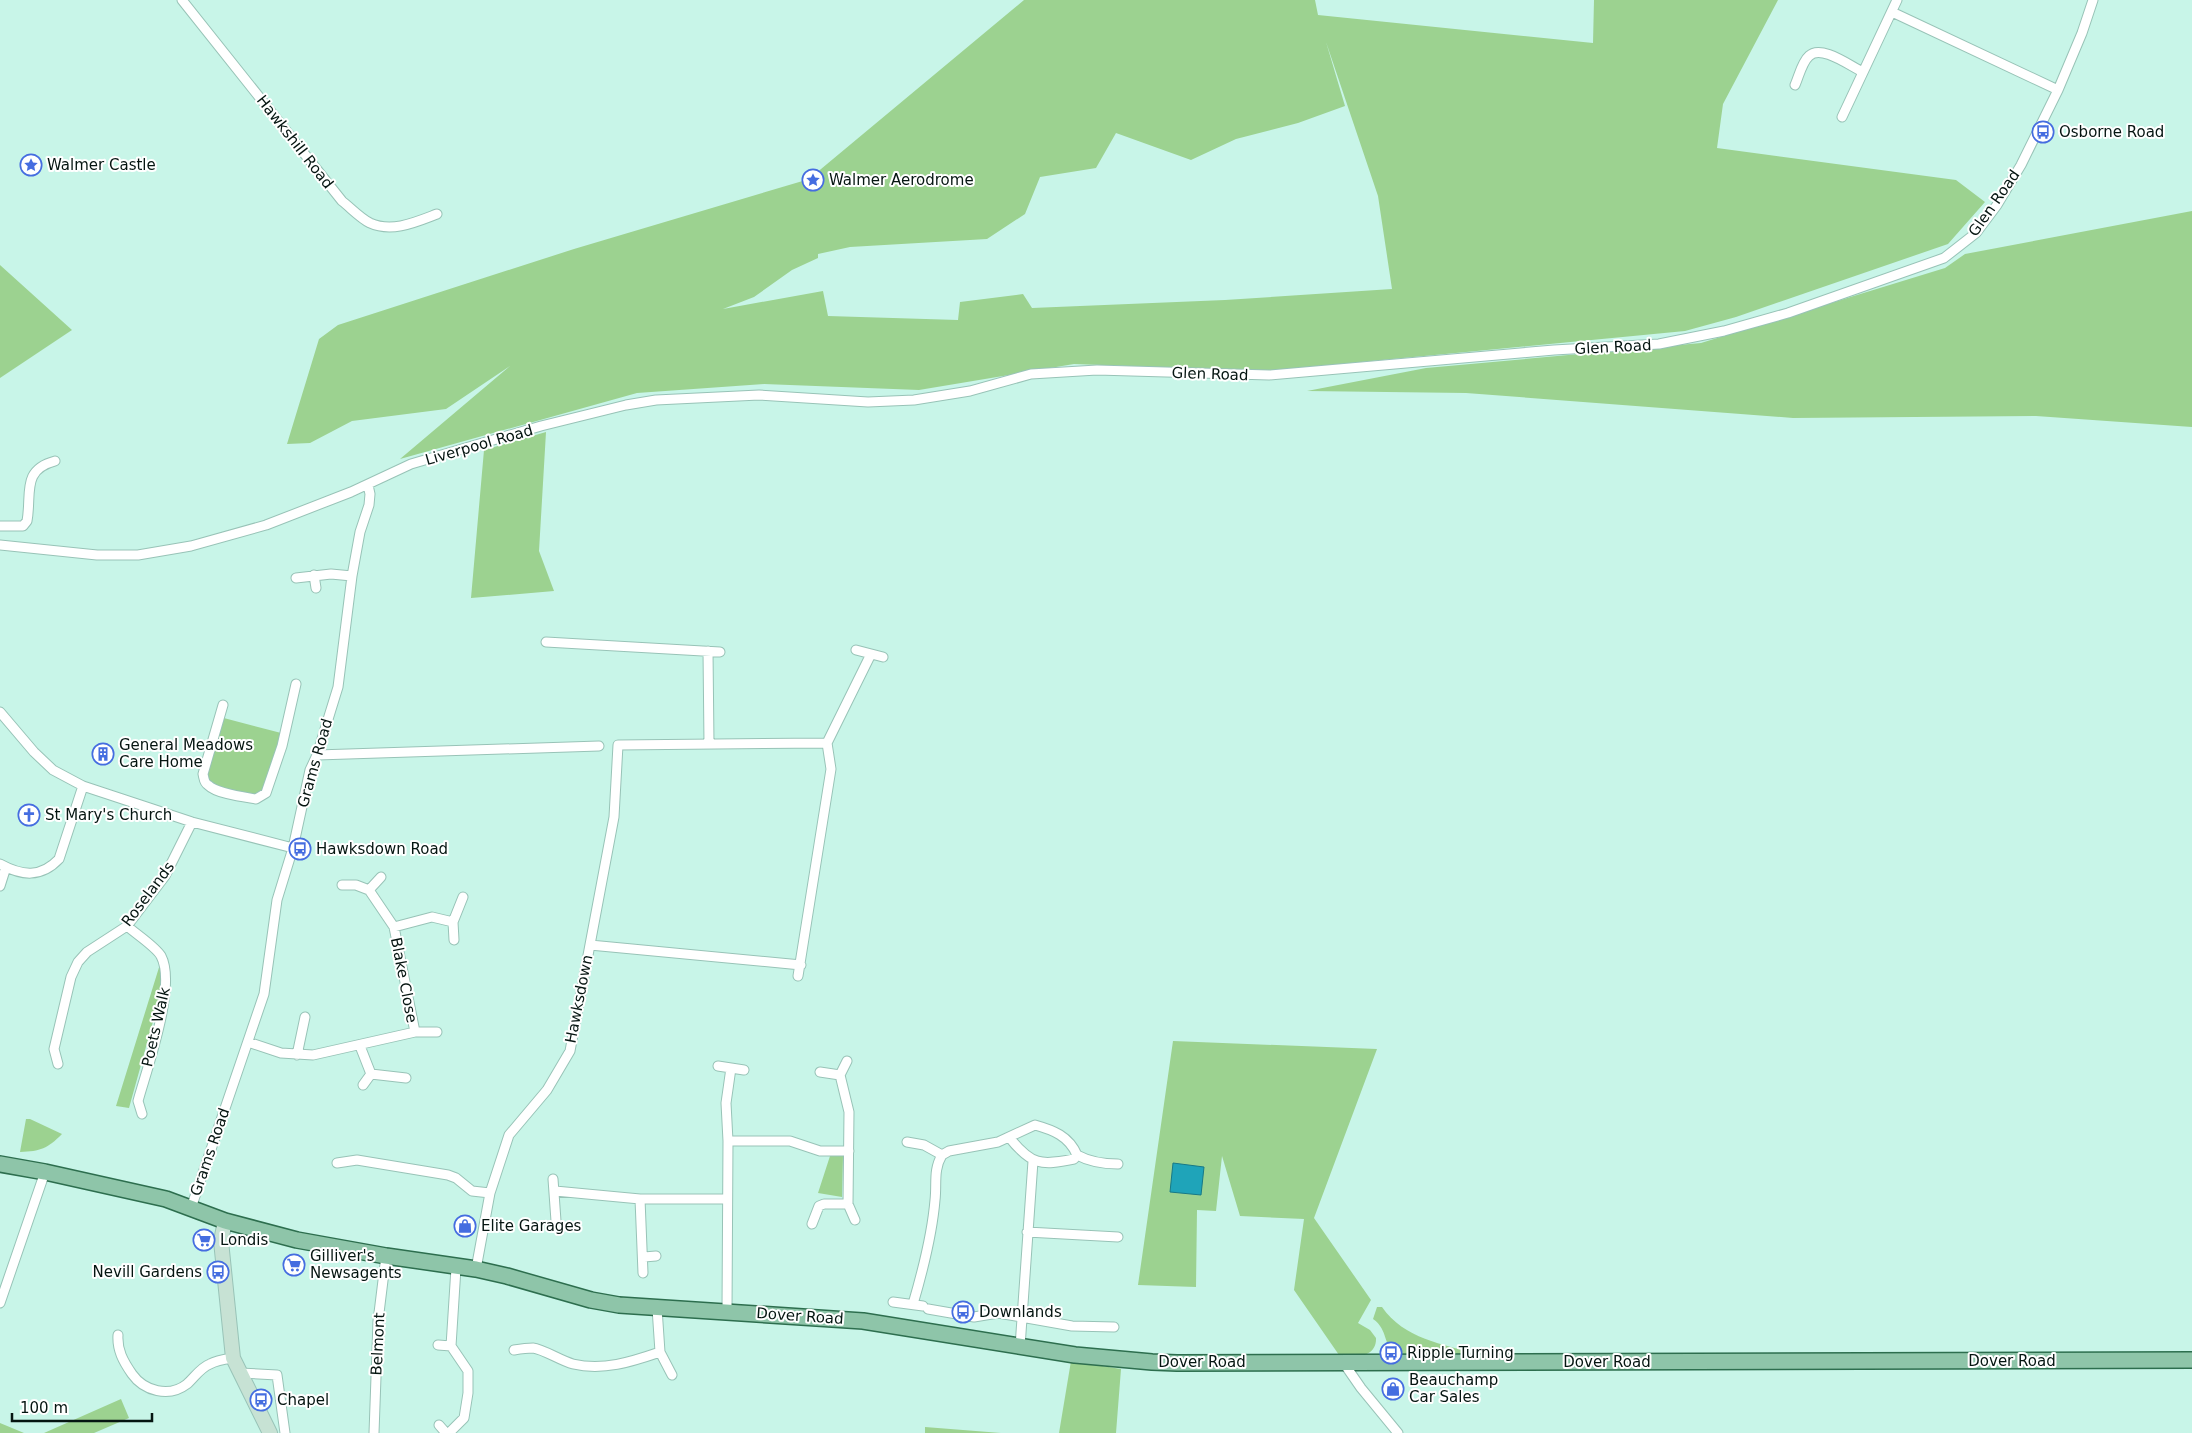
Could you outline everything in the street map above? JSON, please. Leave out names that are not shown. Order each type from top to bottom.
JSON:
[{"type":"main road","name":"Dover Road","points":[[0,1164],[166,1199],[225,1222],[297,1240],[456,1268],[476,1269],[591,1300],[657,1308],[863,1321],[1099,1358],[1152,1362],[2192,1360]]},
{"type":"street","name":"Hawkshill Road","points":[[182,0],[342,201],[368,222],[378,225],[394,227],[414,223],[438,214]]},
{"type":"street","points":[[1842,117],[1897,0]]},
{"type":"street","name":"Glen Road","points":[[970,391],[1031,374],[1097,370],[1269,375],[1544,351],[1659,344],[1724,331],[1788,313],[1944,258],[1976,233],[2021,165],[2058,90],[2082,34],[2093,0]]},
{"type":"street","points":[[1892,12],[2058,90]]},
{"type":"street","points":[[1795,85],[1808,56],[1816,51],[1824,52],[1863,72]]},
{"type":"street","name":"Liverpool Road","points":[[0,545],[88,555],[146,554],[191,546],[266,525],[368,485],[411,464],[493,439],[626,405],[656,400],[758,395],[868,402],[914,400],[970,391]]},
{"type":"street","points":[[0,526],[22,526],[28,521],[28,488],[35,472],[41,465],[55,462]]},
{"type":"street","name":"Grams Road","points":[[191,1208],[264,994],[277,900],[293,848],[310,770],[317,755],[338,687],[352,576],[360,532],[369,505],[370,494],[368,485]]},
{"type":"street","points":[[296,578],[332,574],[352,576]]},
{"type":"street","points":[[314,575],[316,588]]},
{"type":"street","points":[[546,642],[720,652]]},
{"type":"street","points":[[856,650],[883,657]]},
{"type":"street","points":[[708,651],[709,744]]},
{"type":"street","points":[[798,976],[831,769],[827,743],[871,654]]},
{"type":"street","points":[[223,704],[203,774],[206,784],[210,787],[256,800],[266,793],[282,746],[296,684]]},
{"type":"street","points":[[0,712],[34,752],[53,770],[83,786],[192,822],[293,848]]},
{"type":"street","name":"Hawksdown","points":[[476,1269],[490,1193],[509,1135],[547,1090],[570,1051],[614,817],[618,745],[827,743]]},
{"type":"street","points":[[317,755],[599,746]]},
{"type":"street","points":[[0,886],[3,865],[38,874],[51,868],[59,859],[83,786]]},
{"type":"street","name":"Roselands","points":[[58,1064],[54,1049],[71,977],[78,962],[87,952],[127,926],[165,876],[192,822]]},
{"type":"street","points":[[342,885],[356,885],[369,890],[381,877]]},
{"type":"street","name":"Blake Close","points":[[369,890],[394,927],[415,1032]]},
{"type":"street","points":[[454,940],[453,922],[463,897]]},
{"type":"street","name":"Blake Close","points":[[394,927],[432,917],[453,922]]},
{"type":"street","name":"Poets Walk","points":[[127,926],[161,955],[166,973],[164,1005],[138,1101],[142,1114]]},
{"type":"street","name":"Hawksdown","points":[[590,945],[801,965]]},
{"type":"street","points":[[297,1055],[305,1017]]},
{"type":"street","name":"Blake Close","points":[[248,1042],[280,1053],[313,1055],[360,1046],[415,1032],[437,1032]]},
{"type":"street","points":[[360,1046],[371,1074]]},
{"type":"street","points":[[847,1061],[840,1075],[849,1112],[848,1204],[855,1220]]},
{"type":"street","points":[[718,1066],[744,1070]]},
{"type":"street","points":[[727,1311],[728,1141],[726,1102],[731,1068]]},
{"type":"street","points":[[820,1072],[840,1075]]},
{"type":"street","points":[[371,1074],[406,1078]]},
{"type":"street","points":[[363,1085],[371,1074]]},
{"type":"street","points":[[913,1304],[929,1243],[936,1199],[935,1172],[942,1155],[949,1151],[998,1142],[1035,1125],[1057,1132],[1074,1148],[1078,1155],[1086,1160],[1104,1164],[1118,1164]]},
{"type":"street","points":[[1009,1137],[1023,1154],[1040,1164],[1074,1159],[1078,1155]]},
{"type":"street","points":[[728,1141],[790,1141],[820,1151],[849,1151]]},
{"type":"street","points":[[907,1142],[924,1145],[942,1155]]},
{"type":"street","points":[[337,1163],[357,1160],[448,1175],[456,1178],[472,1191],[490,1193]]},
{"type":"street","points":[[1020,1347],[1032,1160]]},
{"type":"street","points":[[0,1303],[45,1172]]},
{"type":"street","points":[[553,1179],[556,1221]]},
{"type":"street","points":[[555,1190],[640,1199],[727,1199]]},
{"type":"street","points":[[640,1199],[644,1273]]},
{"type":"street","points":[[812,1224],[819,1206],[824,1204],[848,1204]]},
{"type":"street","points":[[225,1222],[221,1241],[233,1358],[270,1433]]},
{"type":"street","points":[[1027,1232],[1118,1237]]},
{"type":"street","name":"Belmont","points":[[374,1433],[378,1321],[386,1256]]},
{"type":"street","points":[[644,1257],[656,1256]]},
{"type":"street","points":[[439,1425],[448,1433],[464,1418],[468,1394],[468,1372],[451,1346],[456,1268]]},
{"type":"street","points":[[893,1302],[913,1304],[974,1317],[998,1313],[1072,1326],[1114,1327]]},
{"type":"street","points":[[657,1308],[660,1352],[672,1375]]},
{"type":"street","points":[[118,1335],[117,1347],[135,1378],[158,1392],[175,1391],[186,1385],[201,1369],[210,1364],[233,1358]]},
{"type":"street","points":[[438,1345],[451,1346]]},
{"type":"street","points":[[514,1350],[535,1348],[572,1364],[592,1367],[611,1366],[634,1361],[660,1352]]},
{"type":"street","points":[[1343,1361],[1361,1388],[1398,1433]]},
{"type":"street","points":[[240,1373],[277,1375],[285,1433]]},
{"type":"green space","points":[[1024,0],[1315,0],[1318,15],[1593,43],[1594,0],[1778,0],[1723,104],[1717,148],[1956,180],[1985,202],[1948,244],[1736,317],[1685,331],[1268,371],[1074,364],[919,390],[764,384],[637,393],[400,459],[510,366],[446,409],[352,421],[310,443],[287,444],[319,339],[338,325],[574,249],[806,180],[807,188],[819,186],[815,174]],"holes":[[[1326,42],[1378,196],[1392,289],[1225,300],[1032,308],[1023,294],[960,302],[958,320],[828,316],[823,291],[723,309],[754,297],[792,270],[818,258],[818,254],[850,247],[987,239],[1025,214],[1040,177],[1096,168],[1116,133],[1191,160],[1236,139],[1298,123],[1345,106]]]},
{"type":"green space","points":[[2192,211],[2192,427],[2036,416],[1793,418],[1466,393],[1307,391],[1426,368],[1701,343],[1945,268],[1965,254]]},
{"type":"green space","points":[[0,265],[72,330],[0,378]]},
{"type":"green space","points":[[546,432],[539,551],[554,591],[471,598],[484,450]]},
{"type":"green space","points":[[220,717],[285,734],[266,793],[256,799],[205,784]]},
{"type":"green space","points":[[161,961],[164,982],[129,1108],[116,1106]]},
{"type":"green space","points":[[1173,1041],[1377,1049],[1314,1218],[1371,1300],[1358,1323],[1370,1330],[1376,1338],[1373,1349],[1368,1353],[1357,1357],[1339,1355],[1294,1290],[1304,1219],[1240,1216],[1222,1156],[1216,1211],[1197,1210],[1196,1287],[1138,1285]]},
{"type":"green space","points":[[26,1119],[30,1119],[62,1134],[43,1148],[20,1152]]},
{"type":"green space","points":[[830,1156],[843,1156],[842,1197],[818,1193]]},
{"type":"green space","points":[[1377,1307],[1382,1307],[1401,1326],[1425,1339],[1477,1354],[1397,1354],[1389,1347],[1381,1328],[1373,1319]]},
{"type":"green space","points":[[1071,1361],[1121,1369],[1116,1433],[1059,1433]]},
{"type":"green space","points":[[121,1399],[129,1418],[94,1433],[44,1433]]},
{"type":"green space","points":[[0,1423],[24,1433],[0,1433]]},
{"type":"green space","points":[[925,1427],[1001,1433],[925,1433]]},
{"type":"water","points":[[1173,1163],[1204,1167],[1201,1195],[1170,1192]]},
{"type":"place","name":"Osborne Road","points":[[2043,132]]},
{"type":"place","name":"Walmer Castle","points":[[31,165]]},
{"type":"place","name":"Walmer Aerodrome","points":[[813,180]]},
{"type":"place","name":"General Meadows Care Home","points":[[103,754]]},
{"type":"place","name":"St Mary's Church","points":[[29,815]]},
{"type":"place","name":"Hawksdown Road","points":[[300,849]]},
{"type":"place","name":"Elite Garages","points":[[465,1226]]},
{"type":"place","name":"Londis","points":[[204,1240]]},
{"type":"place","name":"Gilliver's Newsagents","points":[[294,1265]]},
{"type":"place","name":"Nevill Gardens","points":[[218,1272]]},
{"type":"place","name":"Downlands","points":[[963,1312]]},
{"type":"place","name":"Ripple Turning","points":[[1391,1353]]},
{"type":"place","name":"Beauchamp Car Sales","points":[[1393,1389]]},
{"type":"place","name":"Chapel","points":[[261,1400]]}]
